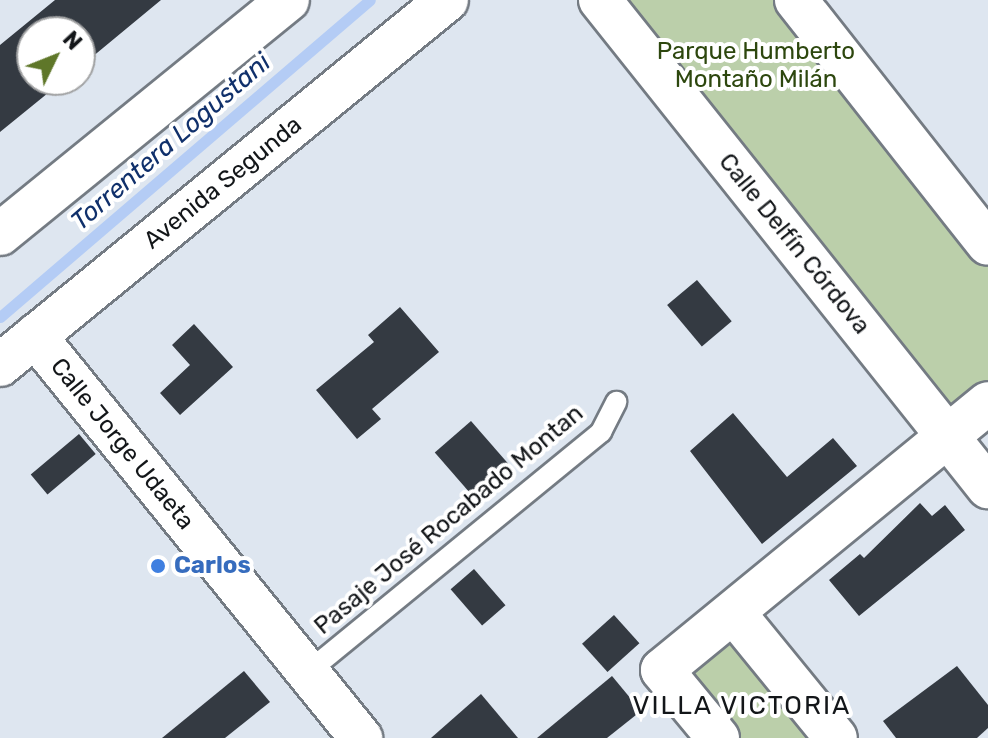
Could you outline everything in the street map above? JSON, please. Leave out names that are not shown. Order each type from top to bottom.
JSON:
[{"type":"street","points":[[0,234],[288,0]]},
{"type":"street","name":"Avenida Segunda","points":[[0,365],[447,0]]},
{"type":"street","name":"Calle Delfín Córdova","points":[[600,0],[988,487]]},
{"type":"street","points":[[796,0],[988,244]]},
{"type":"street","name":"Calle Jorge Udaeta","points":[[35,336],[361,738]]},
{"type":"street","points":[[718,738],[662,670],[950,439],[988,403]]},
{"type":"street","points":[[734,613],[836,738]]},
{"type":"lane","name":"Pasaje José Rocabado Montan","points":[[308,672],[601,432],[616,402]]},
{"type":"green space","name":"Parque Humberto Montaño Milán","points":[[623,0],[783,0],[988,259],[988,382],[954,412]]},
{"type":"green space","points":[[728,636],[811,738],[729,738],[681,672]]},
{"type":"building","points":[[55,0],[161,0],[96,54],[96,16],[35,16]]},
{"type":"building","points":[[16,32],[16,96],[44,96],[0,132],[0,45]]},
{"type":"building","points":[[697,280],[732,321],[702,346],[667,305]]},
{"type":"building","points":[[400,307],[439,352],[372,409],[381,419],[357,439],[316,390],[374,342],[368,335]]},
{"type":"building","points":[[194,324],[233,367],[180,415],[160,393],[190,365],[172,345]]},
{"type":"building","points":[[733,413],[787,477],[833,438],[857,466],[762,544],[690,451]]},
{"type":"building","points":[[471,421],[511,467],[475,499],[435,452]]},
{"type":"building","points":[[79,434],[96,454],[47,494],[31,474]]},
{"type":"building","points":[[920,503],[932,516],[945,505],[965,530],[859,616],[829,580],[860,554],[864,558]]},
{"type":"building","points":[[474,569],[505,605],[482,626],[451,589]]},
{"type":"building","points":[[614,615],[639,643],[607,672],[582,644]]},
{"type":"building","points":[[957,666],[988,705],[988,728],[977,738],[896,738],[883,721]]},
{"type":"building","points":[[244,671],[270,702],[225,738],[162,738]]},
{"type":"building","points":[[612,676],[641,711],[607,738],[537,738]]},
{"type":"building","points":[[481,694],[518,738],[431,738]]},
{"type":"waterway","name":"Torrentera Logustani","points":[[0,317],[370,0]]},
{"type":"place","name":"Carlos","points":[[158,566]]},
{"type":"district","name":"VILLA VICTORIA","points":[[742,706]]}]
